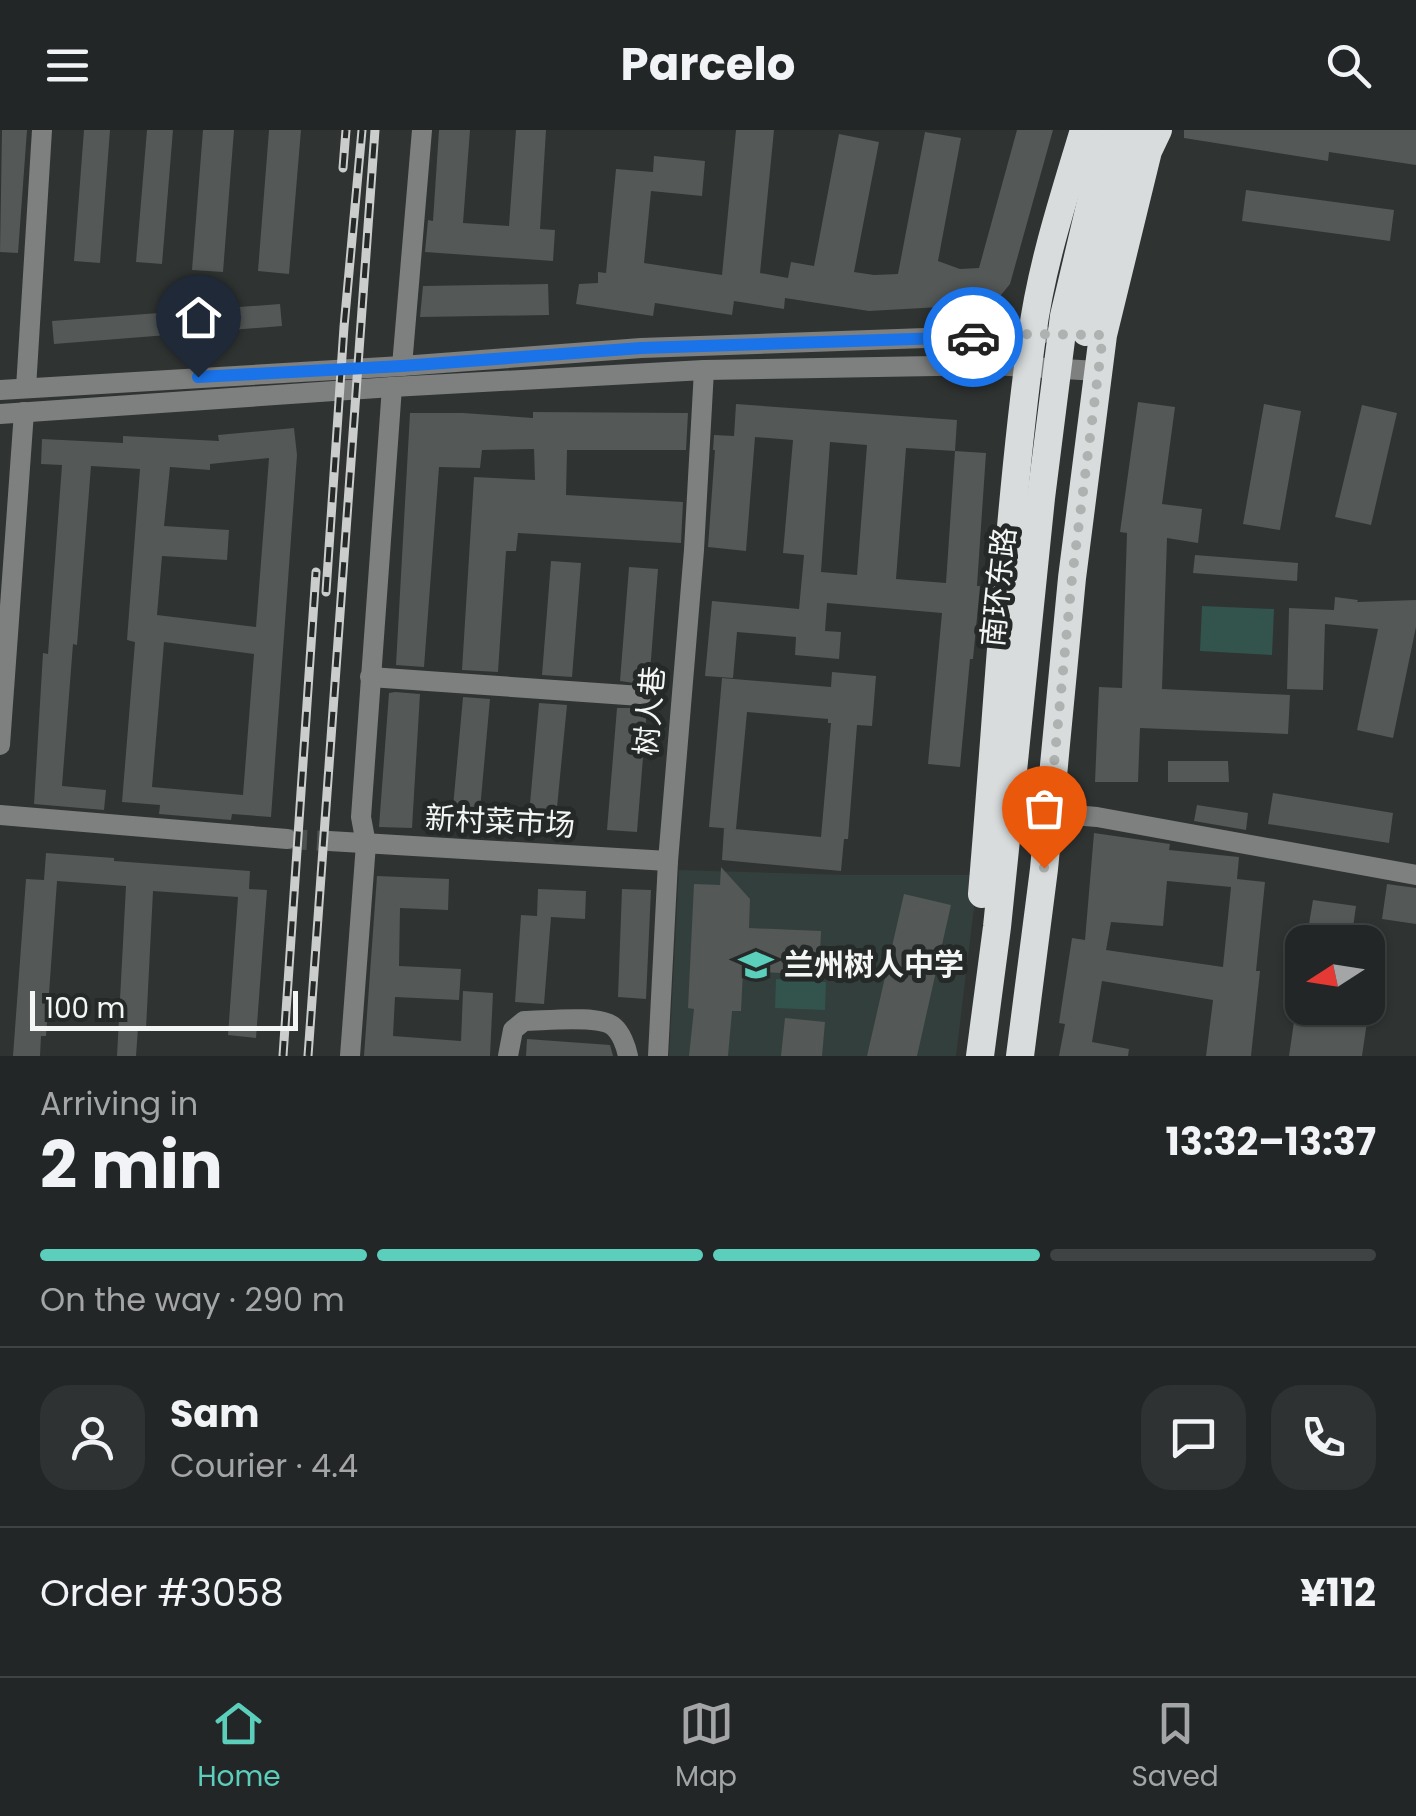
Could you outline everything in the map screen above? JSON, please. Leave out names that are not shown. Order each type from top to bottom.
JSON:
[{"type":"highway","points":[[964,1056],[1032,334],[1048,259],[1084,130]]},
{"type":"highway","name":"南环东路","points":[[1004,1056],[1008,935],[1041,498],[1064,316],[1101,160],[1113,130]]},
{"type":"highway","name":"南环东路","points":[[980,1056],[1008,935],[1088,315],[1122,166],[1135,130]]},
{"type":"highway","points":[[1020,1056],[1040,906],[1072,578],[1103,335],[1148,152],[1158,130]]},
{"type":"street","points":[[26,388],[42,130]]},
{"type":"street","points":[[402,366],[422,130]]},
{"type":"street","points":[[0,390],[641,348],[1103,335]]},
{"type":"street","points":[[0,414],[392,386],[704,370],[993,365],[1098,371]]},
{"type":"street","name":"树人巷","points":[[658,1056],[668,862],[694,550],[704,370]]},
{"type":"street","points":[[350,1056],[366,844],[362,818],[370,677],[392,386]]},
{"type":"street","points":[[0,746],[24,412]]},
{"type":"street","points":[[370,677],[642,696]]},
{"type":"street","points":[[1049,813],[1097,817],[1416,875]]},
{"type":"street","points":[[0,815],[287,839]]},
{"type":"street","name":"新村菜市场","points":[[329,841],[668,862]]},
{"type":"street","points":[[508,1056],[513,1030],[524,1021],[544,1020],[603,1020],[616,1028],[628,1056]]},
{"type":"shaded area","points":[[679,870],[978,875],[956,1056],[669,1056]]},
{"type":"green space","points":[[1202,606],[1274,609],[1272,655],[1200,651]]},
{"type":"green space","points":[[776,979],[826,982],[825,1010],[775,1008]]},
{"type":"building","points":[[2,130],[27,130],[18,253],[0,252]]},
{"type":"building","points":[[84,130],[110,130],[100,263],[74,261]]},
{"type":"building","points":[[147,130],[173,130],[162,264],[136,262]]},
{"type":"building","points":[[203,130],[234,130],[223,272],[192,270]]},
{"type":"building","points":[[269,130],[301,130],[289,274],[258,271]]},
{"type":"building","points":[[439,130],[470,130],[463,223],[509,226],[516,130],[546,130],[540,229],[555,230],[553,261],[425,252],[428,220],[433,221]]},
{"type":"building","points":[[736,130],[774,130],[760,273],[788,278],[791,262],[814,266],[839,134],[879,142],[854,272],[874,275],[898,274],[925,132],[961,138],[938,261],[960,269],[979,268],[1017,130],[1053,130],[1010,284],[989,302],[869,311],[785,298],[784,309],[734,301],[732,315],[655,303],[653,316],[576,304],[579,284],[598,283],[598,272],[606,273],[616,169],[653,172],[654,156],[705,161],[702,196],[651,191],[644,263],[722,275]]},
{"type":"building","points":[[1184,130],[1416,130],[1416,165],[1329,152],[1328,161],[1184,138]]},
{"type":"building","points":[[1246,190],[1394,210],[1390,241],[1242,221]]},
{"type":"building","points":[[548,284],[549,315],[420,317],[423,286]]},
{"type":"building","points":[[280,304],[282,326],[54,344],[52,321]]},
{"type":"building","points":[[1138,402],[1175,407],[1162,504],[1202,509],[1198,543],[1167,538],[1162,689],[1290,695],[1288,734],[1140,728],[1138,782],[1095,782],[1099,687],[1122,688],[1127,533],[1120,532]]},
{"type":"building","points":[[736,404],[957,420],[955,451],[986,453],[980,586],[960,767],[928,764],[942,613],[827,603],[825,631],[841,632],[839,659],[795,655],[796,637],[737,632],[733,678],[705,676],[712,601],[799,609],[804,555],[783,553],[793,440],[755,437],[746,551],[708,547],[714,435],[734,436]],"holes":[[[830,442],[867,445],[857,575],[821,572]],[[906,448],[955,451],[946,583],[896,579]]]},
{"type":"building","points":[[1264,404],[1301,411],[1280,530],[1243,524]]},
{"type":"building","points":[[1362,405],[1397,413],[1371,525],[1335,517]]},
{"type":"building","points":[[533,412],[688,413],[686,450],[567,450],[566,495],[683,502],[681,543],[518,533],[516,551],[506,551],[498,672],[462,670],[474,477],[535,480],[534,449],[482,450],[480,468],[439,467],[424,667],[396,665],[410,413],[533,418]]},
{"type":"building","points":[[294,428],[297,455],[271,817],[232,814],[231,820],[159,814],[160,805],[122,802],[135,642],[127,640],[140,469],[91,466],[62,786],[106,790],[104,810],[34,804],[43,653],[48,654],[62,465],[41,464],[42,439],[123,443],[123,436],[219,441],[218,435]],"holes":[[[269,458],[256,627],[157,615],[162,556],[227,560],[229,530],[164,526],[170,467],[210,470],[210,464]],[[164,642],[254,654],[243,795],[152,787]]]},
{"type":"building","points":[[1195,555],[1298,563],[1297,581],[1193,573]]},
{"type":"building","points":[[551,561],[581,563],[572,677],[542,675]]},
{"type":"building","points":[[629,567],[658,569],[649,685],[620,681]]},
{"type":"building","points":[[1335,597],[1357,602],[1416,600],[1416,627],[1393,738],[1357,730],[1378,629],[1325,624],[1323,690],[1287,689],[1289,608],[1334,610]]},
{"type":"building","points":[[832,672],[876,676],[872,726],[857,725],[848,839],[844,839],[841,871],[722,860],[724,828],[709,827],[722,678],[831,687]],"holes":[[[747,712],[828,719],[831,723],[821,837],[730,829],[736,829]]]},
{"type":"building","points":[[389,693],[420,694],[412,828],[379,827]]},
{"type":"building","points":[[463,697],[490,699],[479,821],[452,818]]},
{"type":"building","points":[[539,703],[567,705],[555,828],[528,826]]},
{"type":"building","points":[[617,708],[647,708],[637,832],[607,830]]},
{"type":"building","points":[[1168,761],[1228,761],[1229,782],[1168,782]]},
{"type":"building","points":[[1273,793],[1393,813],[1389,843],[1268,824]]},
{"type":"building","points":[[1197,805],[1248,813],[1246,830],[1194,821]]},
{"type":"building","points":[[1094,833],[1170,844],[1169,850],[1239,857],[1237,879],[1265,882],[1251,1056],[1206,1056],[1213,1000],[1102,981],[1092,1042],[1129,1049],[1128,1056],[1059,1056],[1065,1024],[1059,1023],[1072,938],[1085,940]],"holes":[[[1167,881],[1231,887],[1223,967],[1106,950],[1111,922],[1163,926]]]},
{"type":"building","points":[[46,853],[250,871],[249,889],[267,890],[256,1038],[228,1035],[238,897],[153,891],[146,1029],[138,1028],[136,1056],[117,1056],[126,886],[57,881],[46,1036],[41,1036],[40,1056],[13,1056],[26,879],[44,880]]},
{"type":"building","points":[[721,867],[750,899],[749,928],[821,931],[819,975],[743,971],[741,1011],[732,1011],[728,1056],[689,1056],[694,1009],[688,1008],[694,884],[720,885]]},
{"type":"building","points":[[377,876],[449,879],[448,910],[400,908],[399,966],[461,969],[459,1000],[395,997],[393,1036],[461,1041],[463,991],[493,993],[490,1056],[364,1056]]},
{"type":"building","points":[[1387,884],[1416,888],[1416,924],[1382,919]]},
{"type":"building","points":[[538,889],[586,891],[585,919],[551,917],[544,1004],[515,1002],[521,915],[537,916]]},
{"type":"building","points":[[622,889],[651,890],[646,999],[618,997]]},
{"type":"building","points":[[904,894],[951,905],[917,1056],[867,1056]]},
{"type":"building","points":[[1313,900],[1356,906],[1353,925],[1309,925]]},
{"type":"building","points":[[785,1018],[825,1022],[822,1056],[781,1056]]},
{"type":"building","points":[[1294,1025],[1367,1025],[1362,1056],[1289,1056]]},
{"type":"building","points":[[527,1039],[610,1045],[613,1056],[526,1056]]},
{"type":"tunnel","points":[[287,839],[329,841]]},
{"type":"railway","points":[[343,168],[346,130]]},
{"type":"railway","points":[[326,592],[362,130]]},
{"type":"railway","points":[[308,1056],[375,130]]},
{"type":"railway","points":[[283,1056],[316,572]]},
{"type":"way so far","points":[[973,337],[1103,335],[1072,578],[1044,868]]},
{"type":"place","name":"兰州树人中学","points":[[756,965]]},
{"type":"route","points":[[198,377],[641,348],[973,337]]}]
